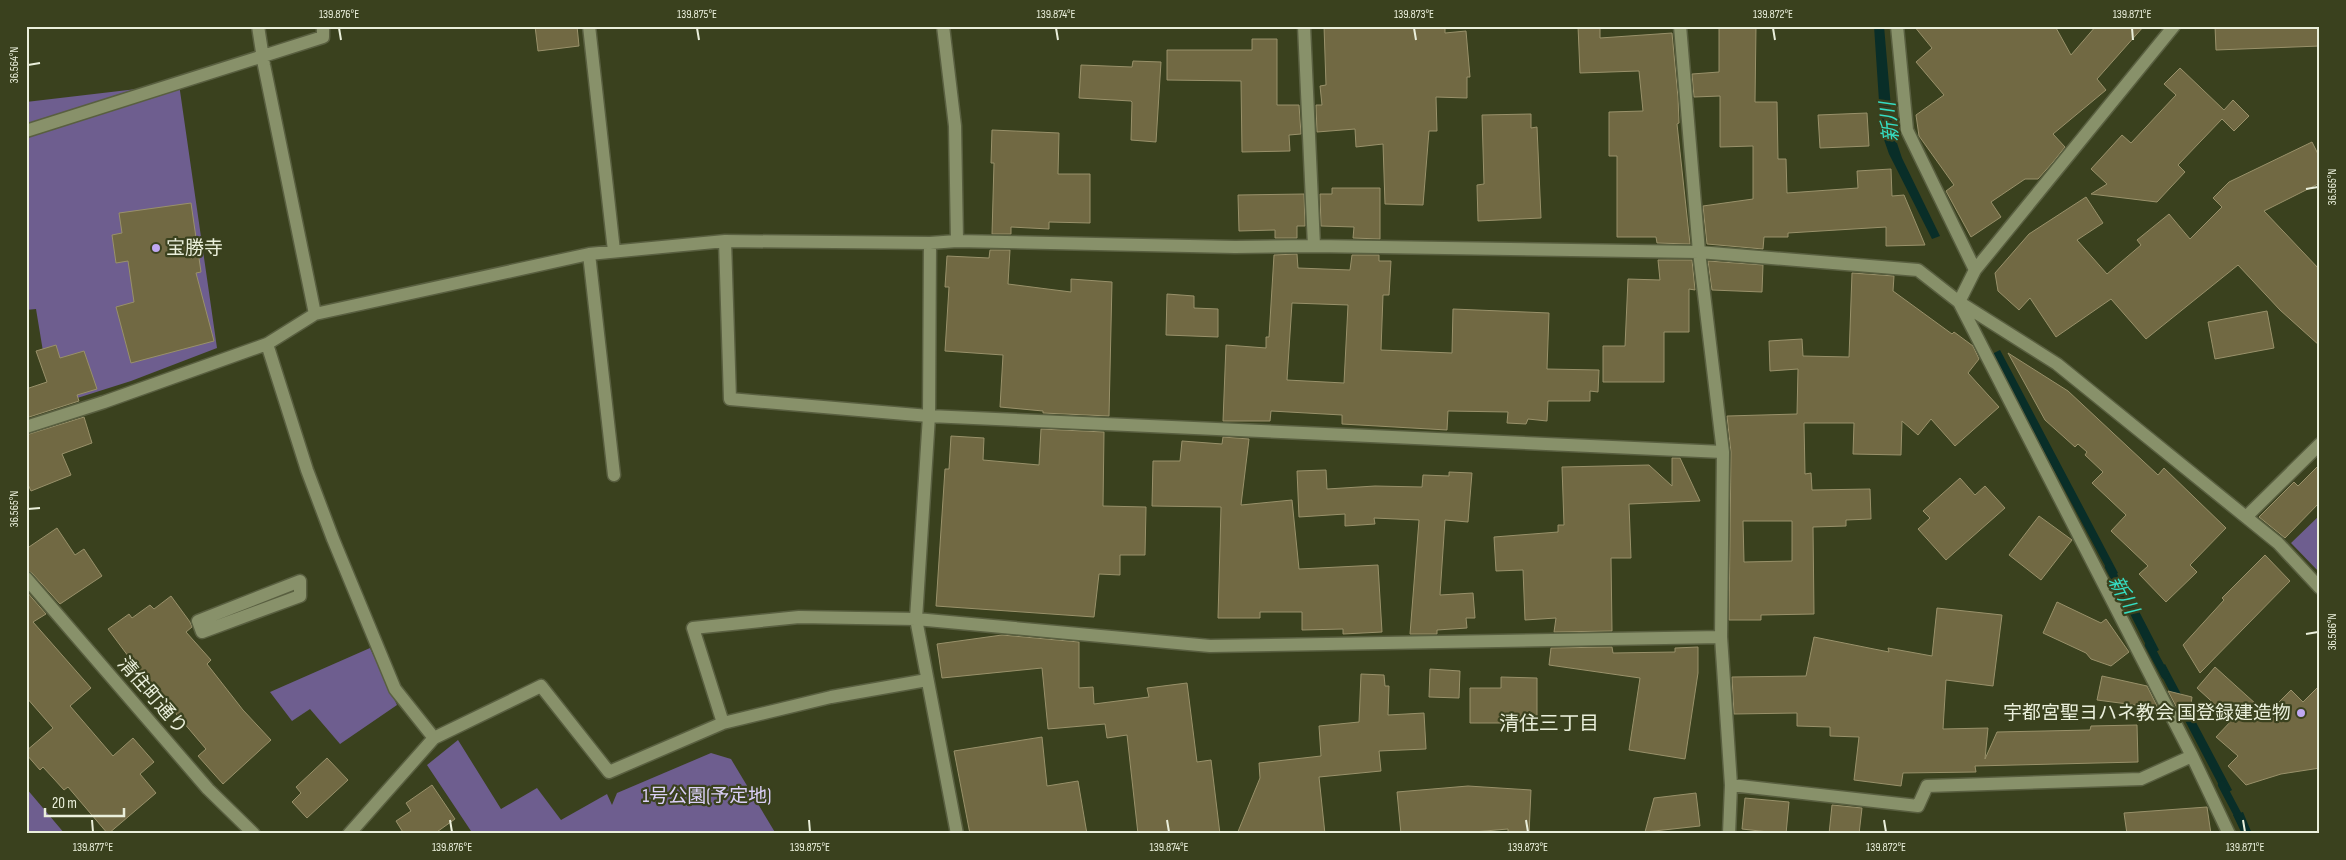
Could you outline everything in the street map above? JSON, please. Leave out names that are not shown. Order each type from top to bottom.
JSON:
[{"type":"street","points":[[258,26],[264,65],[315,314]]},
{"type":"street","points":[[26,131],[323,37],[324,26]]},
{"type":"street","points":[[589,26],[614,251]]},
{"type":"street","points":[[943,26],[955,126],[957,241]]},
{"type":"street","points":[[1304,26],[1314,246]]},
{"type":"street","points":[[1680,26],[1699,252],[1723,452],[1721,637],[1732,785],[1729,834]]},
{"type":"street","points":[[1896,26],[1907,130],[1975,270]]},
{"type":"street","points":[[1959,302],[1975,270],[2168,29]]},
{"type":"street","points":[[725,241],[730,399],[929,416],[1723,452]]},
{"type":"street","points":[[26,427],[113,399],[267,344],[315,314],[589,254],[614,251],[725,241],[930,243],[957,241],[1225,247],[1314,246],[1699,252],[1918,270],[1959,302],[2057,364],[2278,543],[2320,588]]},
{"type":"street","points":[[930,243],[929,416],[916,619],[957,834]]},
{"type":"street","points":[[589,254],[614,475]]},
{"type":"street","points":[[1959,302],[2192,756],[2229,834]]},
{"type":"street","points":[[267,344],[310,479],[395,689],[434,738]]},
{"type":"street","points":[[2246,517],[2320,444]]},
{"type":"street","name":"清住町通り","points":[[26,578],[208,789],[254,834]]},
{"type":"street","points":[[300,581],[300,596],[202,632],[198,621],[300,581]]},
{"type":"street","points":[[723,723],[694,628],[799,617],[916,619],[1210,646],[1721,637]]},
{"type":"street","points":[[349,834],[434,738],[541,686],[609,772],[723,723],[831,697],[927,680]]},
{"type":"street","points":[[1732,785],[1918,806],[1927,786],[2141,779],[2192,756]]},
{"type":"green space","points":[[179,84],[217,348],[131,381],[52,406],[36,309],[26,310],[26,102]]},
{"type":"green space","points":[[2320,515],[2320,573],[2291,543]]},
{"type":"green space","points":[[370,648],[397,705],[340,744],[310,709],[292,721],[270,692]]},
{"type":"green space","name":"1号公園(予定地)","points":[[458,740],[501,809],[537,788],[561,820],[607,794],[612,805],[617,793],[711,753],[731,759],[776,834],[473,834],[427,765]]},
{"type":"green space","points":[[26,788],[65,834],[26,834]]},
{"type":"water","points":[[1874,26],[1884,26],[1893,131],[1902,158],[1940,236],[1932,239],[1889,154],[1881,131]]},
{"type":"water","points":[[2000,350],[2118,573],[2111,577],[1992,354]]},
{"type":"water","points":[[2128,590],[2159,650],[2151,655],[2120,594]]},
{"type":"water","points":[[2165,664],[2232,790],[2224,795],[2158,669]]},
{"type":"water","points":[[2243,812],[2252,834],[2242,834],[2233,815]]},
{"type":"building","points":[[535,26],[577,26],[579,46],[538,51]]},
{"type":"building","points":[[1324,26],[1445,26],[1445,33],[1466,31],[1470,77],[1467,77],[1467,98],[1436,97],[1437,131],[1429,131],[1423,205],[1385,204],[1383,144],[1356,147],[1355,129],[1317,132],[1316,105],[1322,105],[1320,86],[1326,85]]},
{"type":"building","points":[[1578,26],[1600,26],[1600,38],[1672,33],[1678,98],[1679,123],[1677,124],[1690,244],[1657,243],[1656,237],[1617,237],[1617,156],[1609,156],[1609,112],[1643,111],[1639,71],[1580,73]]},
{"type":"building","points":[[1719,26],[1756,26],[1755,102],[1777,102],[1778,159],[1786,159],[1787,193],[1858,188],[1857,171],[1891,169],[1892,196],[1904,195],[1925,245],[1886,246],[1886,227],[1788,233],[1788,237],[1764,237],[1763,249],[1707,244],[1703,206],[1753,199],[1753,146],[1720,147],[1720,96],[1694,97],[1692,74],[1719,72]]},
{"type":"building","points":[[1914,26],[2055,26],[2071,55],[2096,26],[2144,26],[2097,79],[2106,90],[2053,134],[2065,147],[2053,162],[2038,179],[2025,179],[1991,202],[2001,217],[1971,237],[1946,191],[1954,185],[1919,136],[1916,115],[1944,95],[1916,62],[1932,48]]},
{"type":"building","points":[[2215,26],[2320,26],[2320,46],[2216,50]]},
{"type":"building","points":[[1252,39],[1277,39],[1277,105],[1299,105],[1301,134],[1289,135],[1290,151],[1242,152],[1241,81],[1167,80],[1167,50],[1252,50]]},
{"type":"building","points":[[1133,61],[1161,62],[1156,142],[1131,140],[1131,101],[1079,98],[1081,65],[1132,67]]},
{"type":"building","points":[[2180,68],[2224,110],[2233,100],[2249,116],[2234,131],[2222,119],[2178,165],[2185,172],[2157,202],[2091,194],[2107,184],[2091,169],[2122,135],[2131,143],[2176,95],[2164,84]]},
{"type":"building","points":[[1867,113],[1869,146],[1820,148],[1818,115]]},
{"type":"building","points":[[1531,114],[1531,128],[1537,127],[1541,218],[1478,221],[1477,185],[1484,184],[1482,115]]},
{"type":"building","points":[[992,130],[1059,133],[1058,174],[1090,174],[1090,223],[1049,222],[1049,229],[1011,227],[1011,234],[992,234],[994,163],[991,163]]},
{"type":"building","points":[[2312,142],[2320,158],[2320,183],[2264,211],[2320,270],[2320,346],[2280,310],[2238,265],[2146,339],[2111,299],[2056,337],[2030,298],[2019,310],[1998,291],[1995,273],[2029,234],[2086,197],[2103,223],[2077,240],[2107,274],[2141,245],[2137,240],[2169,214],[2190,239],[2222,207],[2213,198],[2229,182]]},
{"type":"building","points":[[1332,188],[1380,188],[1380,239],[1353,238],[1354,227],[1321,226],[1320,194],[1332,194]]},
{"type":"building","points":[[1304,194],[1305,226],[1297,226],[1297,238],[1275,238],[1275,230],[1239,231],[1238,195]]},
{"type":"building","points":[[191,203],[201,272],[196,273],[214,341],[131,363],[116,307],[134,302],[128,261],[116,263],[112,235],[122,233],[119,213]]},
{"type":"building","points":[[990,250],[1010,250],[1008,284],[1071,292],[1071,279],[1112,282],[1109,416],[1043,413],[1043,411],[1000,407],[1003,355],[945,351],[949,287],[945,287],[947,256],[989,258]]},
{"type":"building","points":[[1297,254],[1298,268],[1350,270],[1352,255],[1379,255],[1379,261],[1391,261],[1389,295],[1383,295],[1381,350],[1452,353],[1453,309],[1549,313],[1547,369],[1599,370],[1598,392],[1590,391],[1590,401],[1548,401],[1547,421],[1528,419],[1526,424],[1507,423],[1508,412],[1448,411],[1447,430],[1342,424],[1342,415],[1271,411],[1270,421],[1223,421],[1226,345],[1266,348],[1266,337],[1269,337],[1274,255]],"holes":[[[1292,303],[1348,305],[1344,383],[1287,380]]]},
{"type":"building","points":[[1658,260],[1692,260],[1695,290],[1689,289],[1689,332],[1664,332],[1664,382],[1603,382],[1603,346],[1625,346],[1628,279],[1660,280]]},
{"type":"building","points":[[1708,261],[1763,265],[1762,292],[1712,290]]},
{"type":"building","points":[[1852,273],[1894,276],[1893,291],[1952,334],[1954,332],[1973,346],[1979,359],[1968,373],[1999,407],[1955,446],[1931,419],[1918,435],[1902,421],[1901,455],[1853,454],[1854,423],[1804,423],[1805,474],[1811,473],[1812,490],[1870,489],[1871,519],[1846,520],[1846,526],[1813,527],[1814,614],[1761,615],[1761,620],[1729,620],[1731,452],[1727,416],[1797,414],[1798,369],[1770,371],[1769,341],[1802,339],[1803,356],[1849,357]],"holes":[[[1743,521],[1792,521],[1792,561],[1744,562]]]},
{"type":"building","points":[[1167,294],[1194,296],[1194,308],[1218,309],[1218,337],[1166,335]]},
{"type":"building","points":[[2267,311],[2274,348],[2215,359],[2208,322]]},
{"type":"building","points":[[56,345],[60,358],[84,351],[97,389],[77,395],[79,401],[26,418],[26,389],[47,382],[36,351]]},
{"type":"building","points":[[2008,353],[2068,391],[2158,475],[2164,468],[2226,528],[2190,565],[2197,572],[2166,602],[2139,574],[2148,566],[2111,531],[2126,515],[2092,483],[2103,472],[2085,455],[2087,452],[2078,444],[2075,447],[2045,420]]},
{"type":"building","points":[[84,417],[92,443],[62,454],[71,475],[31,491],[26,480],[26,435]]},
{"type":"building","points":[[1041,429],[1104,432],[1103,506],[1146,507],[1145,555],[1120,555],[1120,575],[1099,574],[1094,617],[936,606],[945,469],[949,469],[951,436],[984,438],[983,460],[1039,465]]},
{"type":"building","points":[[1223,437],[1249,439],[1241,505],[1292,500],[1299,569],[1378,565],[1382,632],[1343,634],[1343,629],[1302,630],[1302,612],[1260,612],[1260,618],[1218,618],[1221,507],[1152,506],[1153,461],[1180,461],[1182,441],[1222,444]]},
{"type":"building","points":[[1672,458],[1680,458],[1700,501],[1629,504],[1631,558],[1611,558],[1612,631],[1554,632],[1556,618],[1525,620],[1523,570],[1496,571],[1494,537],[1558,532],[1558,525],[1564,525],[1562,467],[1649,465],[1672,486]]},
{"type":"building","points":[[2320,464],[2320,502],[2285,538],[2259,517],[2294,482],[2298,486]]},
{"type":"building","points":[[1326,470],[1327,489],[1375,486],[1422,487],[1423,475],[1449,476],[1449,472],[1472,473],[1468,522],[1445,520],[1440,595],[1473,593],[1475,618],[1466,618],[1467,628],[1437,630],[1437,634],[1410,634],[1419,520],[1374,518],[1375,524],[1345,526],[1345,514],[1299,517],[1297,471]]},
{"type":"building","points":[[1960,478],[1975,495],[1985,486],[2005,508],[1946,560],[1918,529],[1930,518],[1923,511]]},
{"type":"building","points":[[2039,516],[2072,540],[2041,580],[2009,555]]},
{"type":"building","points":[[57,528],[75,555],[84,549],[102,576],[60,604],[32,573],[26,570],[26,549]]},
{"type":"building","points":[[2265,555],[2290,581],[2200,673],[2183,645],[2224,600],[2222,598]]},
{"type":"building","points":[[26,591],[46,614],[33,622],[91,688],[70,706],[113,756],[133,738],[154,762],[140,774],[156,793],[108,834],[68,787],[64,790],[43,767],[40,770],[26,754],[26,751],[53,728],[26,697]]},
{"type":"building","points":[[171,596],[190,622],[192,627],[186,632],[211,660],[207,664],[243,710],[271,740],[223,784],[198,756],[206,749],[137,668],[108,629],[129,614],[132,618],[150,605],[154,609]]},
{"type":"building","points":[[2057,602],[2101,623],[2106,619],[2129,652],[2111,666],[2091,659],[2086,653],[2043,633]]},
{"type":"building","points":[[1937,608],[2002,615],[1993,686],[1946,680],[1943,729],[1988,728],[1985,759],[1997,732],[2090,730],[2091,726],[2137,725],[2138,762],[1975,766],[1976,772],[1903,773],[1901,786],[1854,780],[1859,737],[1830,736],[1830,727],[1797,726],[1797,713],[1734,714],[1732,677],[1806,676],[1814,637],[1889,652],[1888,648],[1932,656]]},
{"type":"building","points":[[1002,635],[1079,642],[1079,688],[1093,687],[1094,704],[1149,697],[1147,688],[1187,683],[1197,762],[1211,760],[1220,834],[1138,834],[1127,735],[1107,738],[1105,724],[1048,729],[1042,668],[942,678],[937,644]]},
{"type":"building","points":[[1612,647],[1613,653],[1675,652],[1675,648],[1698,647],[1698,673],[1685,759],[1629,750],[1640,678],[1549,665],[1551,648]]},
{"type":"building","points":[[2215,667],[2267,714],[2291,690],[2303,702],[2320,685],[2320,768],[2281,774],[2246,785],[2228,766],[2238,756],[2216,737],[2232,720],[2197,688]]},
{"type":"building","points":[[1430,669],[1460,671],[1459,698],[1429,697]]},
{"type":"building","points":[[1361,674],[1384,675],[1385,686],[1389,686],[1388,715],[1424,713],[1426,749],[1379,751],[1381,771],[1319,777],[1325,834],[1237,834],[1260,778],[1259,763],[1321,756],[1319,726],[1359,722]]},
{"type":"building","points":[[2102,676],[2147,686],[2158,708],[2097,700]]},
{"type":"building","points":[[1501,677],[1537,678],[1537,723],[1470,723],[1470,688],[1501,688]]},
{"type":"building","points":[[2168,691],[2192,697],[2190,712],[2178,710]]},
{"type":"building","points":[[1042,737],[1047,786],[1078,781],[1087,834],[970,834],[954,751]]},
{"type":"building","points":[[327,758],[348,780],[307,818],[292,802],[301,793],[296,787]]},
{"type":"building","points":[[432,785],[455,819],[434,834],[404,834],[396,821],[411,811],[406,803]]},
{"type":"building","points":[[1468,786],[1531,790],[1529,834],[1508,834],[1508,829],[1450,834],[1401,834],[1397,792]]},
{"type":"building","points":[[1696,793],[1700,826],[1645,832],[1654,798]]},
{"type":"building","points":[[1745,798],[1789,802],[1786,834],[1742,829]]},
{"type":"building","points":[[1832,805],[1862,808],[1859,834],[1829,834]]},
{"type":"building","points":[[2207,807],[2211,834],[2127,834],[2124,813]]},
{"type":"waterway","name":"新川","points":[[2109,567],[2127,601]]},
{"type":"waterway","name":"新川","points":[[2149,645],[2165,675]]},
{"type":"waterway","name":"新川","points":[[2222,785],[2248,834]]},
{"type":"place","name":"宝勝寺","points":[[156,248]]},
{"type":"place","name":"宇都宮聖ヨハネ教会 国登録建造物","points":[[2301,713]]},
{"type":"district","name":"清住三丁目","points":[[1549,724]]}]
